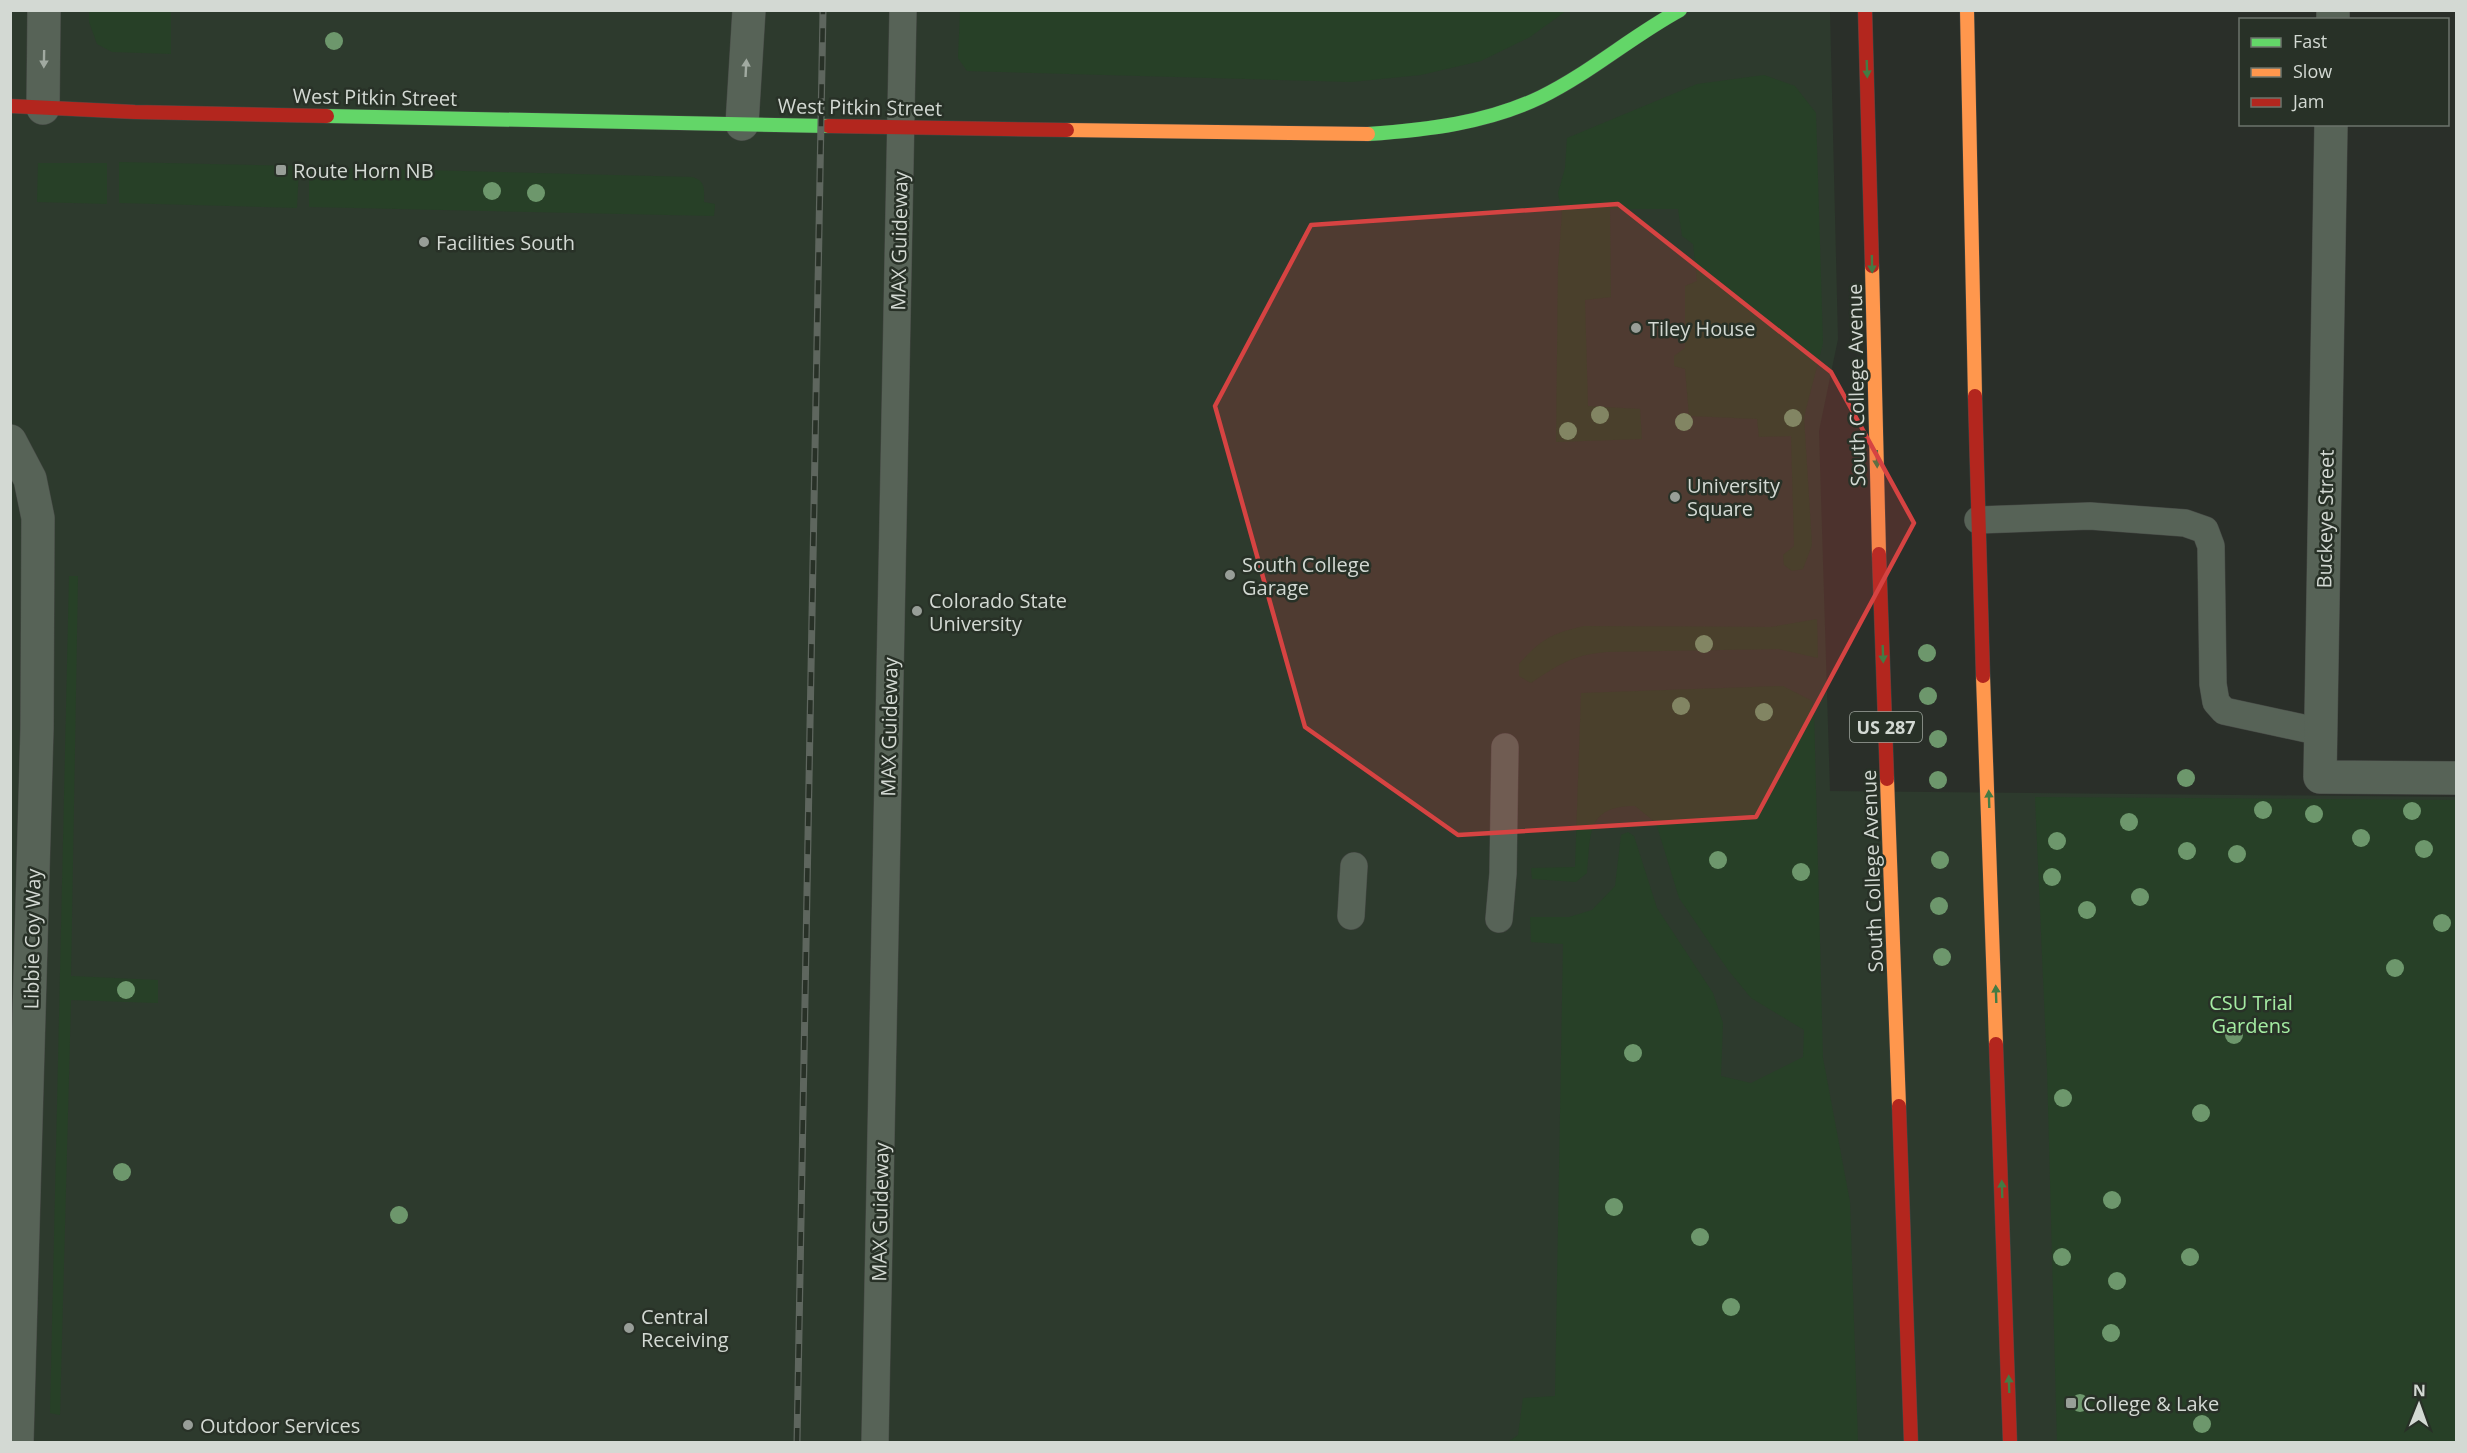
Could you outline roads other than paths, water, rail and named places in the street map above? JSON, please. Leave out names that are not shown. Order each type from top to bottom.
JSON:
[{"type":"main road","name":"West Pitkin Street","points":[[10,106],[1346,136],[1409,132],[1465,122],[1523,105],[1680,10]]},
{"type":"main road","name":"South College Avenue","points":[[1865,10],[1880,584],[1911,1443]]},
{"type":"main road","points":[[1966,10],[1978,520],[2010,1443]]},
{"type":"street","points":[[43,108],[44,10]]},
{"type":"street","points":[[742,124],[749,10]]},
{"type":"street","name":"Buckeye Street","points":[[2331,126],[2320,777],[2457,778]]},
{"type":"street","name":"Libbie Coy Way","points":[[10,441],[30,479],[38,518],[36,751],[17,1443]]},
{"type":"lane","name":"MAX Guideway","points":[[875,1443],[903,10]]},
{"type":"lane","points":[[1978,520],[2090,516],[2185,523],[2205,530],[2211,546],[2213,684],[2216,702],[2224,711],[2321,732]]},
{"type":"lane","points":[[1499,919],[1503,873],[1505,747]]},
{"type":"lane","points":[[1352,916],[1353,866]]},
{"type":"railway","points":[[797,1442],[823,10]]},
{"type":"place","name":"Route Horn NB","points":[[281,170]]},
{"type":"place","name":"Facilities South","points":[[424,242]]},
{"type":"place","name":"Tiley House","points":[[1636,328]]},
{"type":"place","name":"University Square","points":[[1675,497]]},
{"type":"place","name":"South College Garage","points":[[1230,575]]},
{"type":"place","name":"Colorado State University","points":[[917,611]]},
{"type":"place","name":"Central Receiving","points":[[629,1328]]},
{"type":"place","name":"College & Lake","points":[[2071,1403]]},
{"type":"place","name":"Outdoor Services","points":[[188,1425]]},
{"type":"park label","name":"CSU Trial Gardens","points":[[2251,1014]]}]
